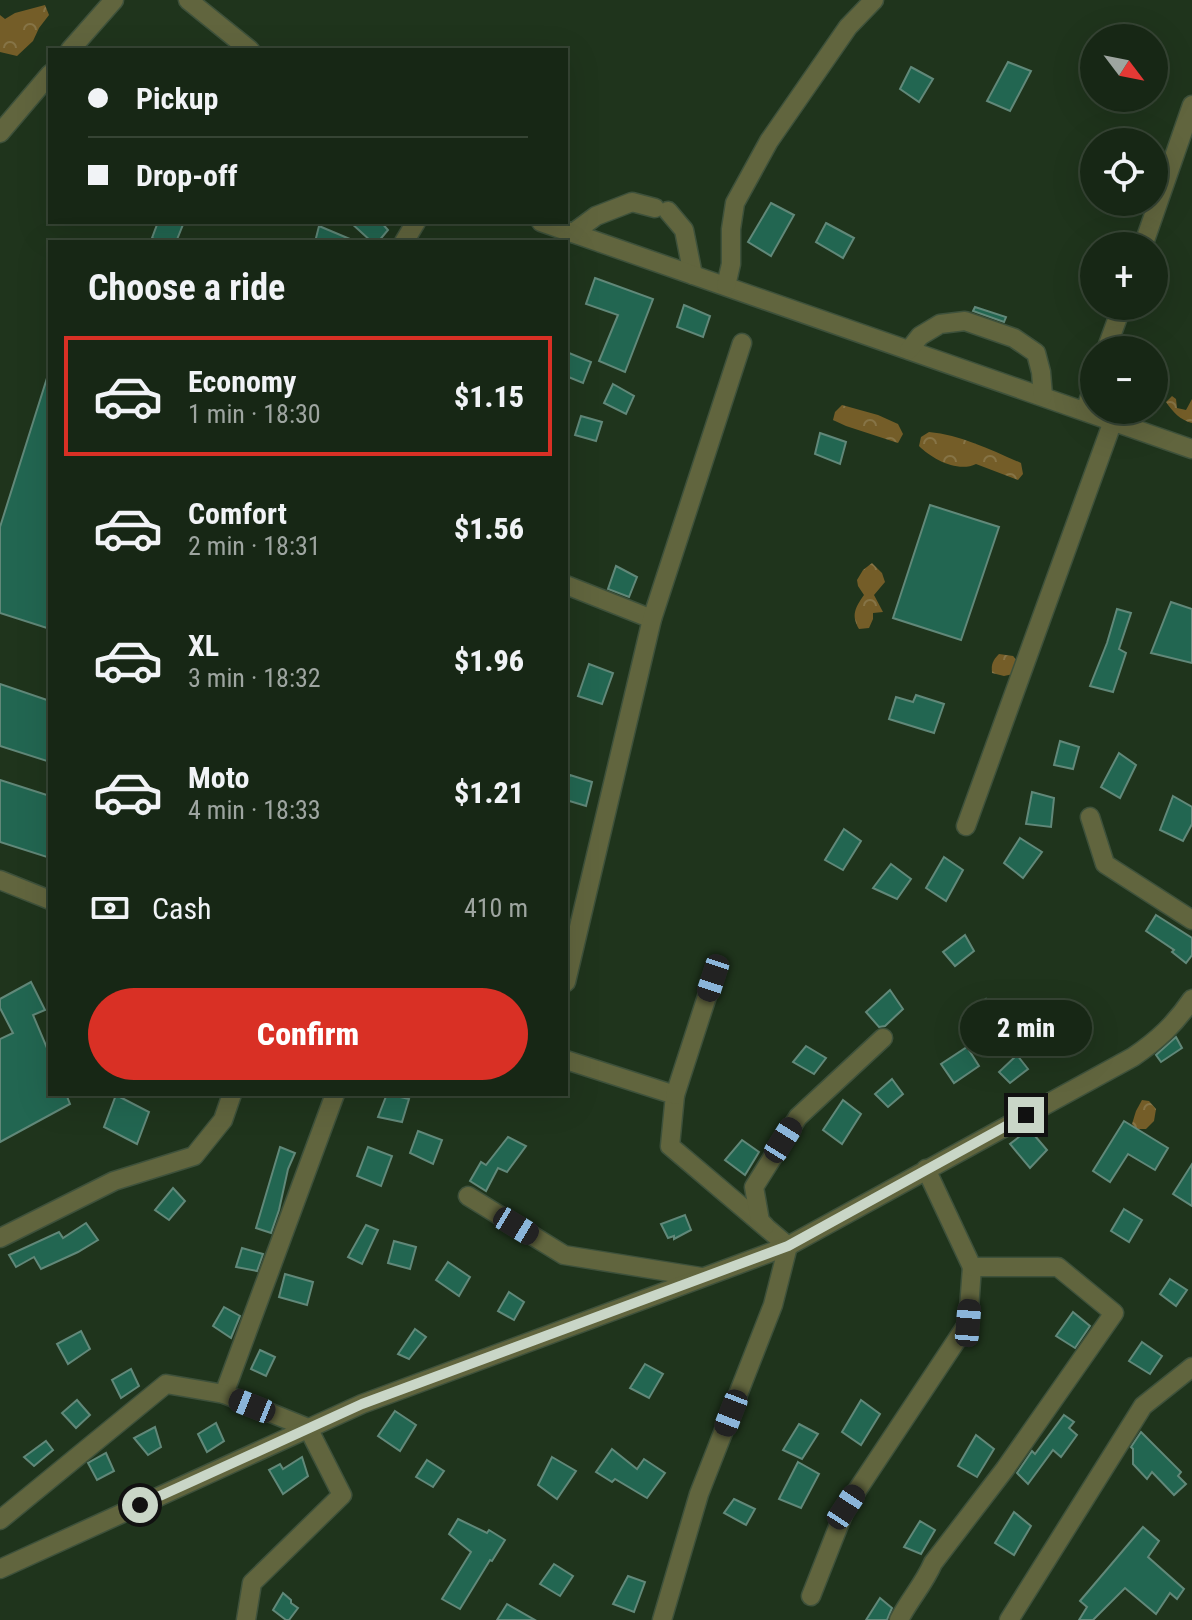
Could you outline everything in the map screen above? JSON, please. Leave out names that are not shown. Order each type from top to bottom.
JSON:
[{"type":"street","points":[[72,48],[114,0]]},
{"type":"street","points":[[188,0],[248,48]]},
{"type":"street","points":[[726,286],[731,264],[735,203],[769,141],[848,27],[874,0]]},
{"type":"street","points":[[0,133],[48,76]]},
{"type":"street","points":[[1148,232],[1192,105]]},
{"type":"street","points":[[573,233],[596,216],[632,202],[662,209],[684,230],[693,275]]},
{"type":"street","points":[[547,224],[1080,409]]},
{"type":"street","points":[[909,350],[920,336],[940,324],[965,321],[1014,338],[1036,353],[1043,396]]},
{"type":"street","points":[[568,974],[652,619],[742,343]]},
{"type":"street","points":[[966,826],[1112,424]]},
{"type":"street","points":[[1121,424],[1192,449]]},
{"type":"street","points":[[568,586],[652,619]]},
{"type":"street","points":[[1090,817],[1105,864],[1192,920]]},
{"type":"street","points":[[0,880],[48,899]]},
{"type":"street","points":[[713,978],[675,1095],[670,1146],[788,1246]]},
{"type":"street","points":[[0,1569],[362,1404],[788,1246],[1133,1057],[1156,1041],[1179,1018],[1192,999]]},
{"type":"street","points":[[788,1246],[760,1221],[754,1187],[798,1117],[883,1038]]},
{"type":"street","points":[[568,1061],[675,1095]]},
{"type":"street","points":[[0,1238],[114,1181],[194,1156],[223,1120],[231,1096]]},
{"type":"street","points":[[224,1394],[334,1096]]},
{"type":"street","points":[[811,1596],[846,1507],[968,1323],[972,1267],[926,1169]]},
{"type":"street","points":[[468,1196],[564,1255],[703,1277]]},
{"type":"street","points":[[662,1620],[699,1494],[773,1305],[788,1246]]},
{"type":"street","points":[[899,1620],[933,1563],[1005,1469],[1114,1313],[1058,1267],[972,1267]]},
{"type":"street","points":[[1009,1620],[1143,1406],[1192,1367]]},
{"type":"street","points":[[0,1520],[166,1384],[224,1394],[308,1428],[342,1495],[252,1583],[246,1620]]},
{"type":"green space","points":[[45,5],[49,15],[33,41],[17,56],[0,52],[0,15],[5,19]]},
{"type":"green space","points":[[1172,396],[1176,399],[1177,408],[1186,410],[1192,399],[1192,423],[1180,418],[1168,405]]},
{"type":"green space","points":[[842,405],[898,424],[903,434],[898,443],[833,420],[835,412]]},
{"type":"green space","points":[[929,432],[964,440],[1021,463],[1023,474],[1018,480],[976,464],[961,467],[946,463],[919,446],[921,437]]},
{"type":"green space","points":[[872,563],[882,573],[885,582],[874,595],[883,612],[873,613],[869,628],[859,629],[855,612],[864,595],[857,580]]},
{"type":"green space","points":[[999,654],[1013,656],[1017,661],[1013,674],[1004,676],[992,673],[993,662]]},
{"type":"green space","points":[[1142,1100],[1149,1101],[1156,1109],[1154,1121],[1146,1129],[1136,1129],[1132,1124]]},
{"type":"building","points":[[1008,62],[1031,71],[1010,111],[987,101]]},
{"type":"building","points":[[911,67],[933,79],[919,102],[900,89]]},
{"type":"building","points":[[771,203],[794,215],[771,256],[748,242]]},
{"type":"building","points":[[826,223],[854,238],[843,258],[816,242]]},
{"type":"building","points":[[157,224],[183,224],[177,240],[152,238]]},
{"type":"building","points":[[352,224],[383,224],[388,230],[380,240],[370,240]]},
{"type":"building","points":[[319,226],[352,240],[316,240]]},
{"type":"building","points":[[595,278],[653,299],[625,372],[599,361],[618,315],[586,304]]},
{"type":"building","points":[[684,305],[710,316],[703,337],[677,327]]},
{"type":"building","points":[[975,307],[1006,317],[1004,322],[973,311]]},
{"type":"building","points":[[569,353],[591,362],[583,383],[568,377]]},
{"type":"building","points":[[47,378],[47,628],[0,613],[0,527]]},
{"type":"building","points":[[613,384],[634,396],[626,414],[604,403]]},
{"type":"building","points":[[581,416],[602,422],[596,441],[575,435]]},
{"type":"building","points":[[820,433],[846,442],[840,464],[815,454]]},
{"type":"building","points":[[930,505],[999,527],[961,640],[893,618]]},
{"type":"building","points":[[616,566],[637,577],[629,597],[608,589]]},
{"type":"building","points":[[1171,602],[1192,609],[1192,663],[1151,653]]},
{"type":"building","points":[[1117,609],[1131,613],[1119,649],[1126,653],[1113,692],[1090,686]]},
{"type":"building","points":[[589,664],[613,673],[602,704],[578,696]]},
{"type":"building","points":[[0,684],[48,700],[48,761],[0,746]]},
{"type":"building","points":[[916,695],[944,704],[934,733],[889,719],[896,697],[913,702]]},
{"type":"building","points":[[1060,741],[1079,747],[1073,769],[1054,765]]},
{"type":"building","points":[[1119,753],[1136,765],[1120,798],[1101,787]]},
{"type":"building","points":[[570,775],[592,782],[586,806],[568,801]]},
{"type":"building","points":[[0,780],[48,795],[48,857],[0,842]]},
{"type":"building","points":[[1032,792],[1054,798],[1051,827],[1026,824]]},
{"type":"building","points":[[1173,796],[1192,807],[1192,824],[1183,841],[1160,830]]},
{"type":"building","points":[[844,829],[861,841],[843,870],[825,860]]},
{"type":"building","points":[[1020,838],[1042,852],[1023,878],[1004,863]]},
{"type":"building","points":[[944,857],[963,870],[946,901],[926,888]]},
{"type":"building","points":[[891,864],[911,879],[897,899],[873,888]]},
{"type":"building","points":[[1156,915],[1192,938],[1192,955],[1186,963],[1172,952],[1174,950],[1146,931]]},
{"type":"building","points":[[965,935],[974,951],[955,966],[943,952]]},
{"type":"building","points":[[31,982],[45,1010],[33,1015],[48,1050],[48,1096],[67,1096],[70,1104],[0,1142],[0,1039],[13,1033],[0,1008],[0,999]]},
{"type":"building","points":[[890,990],[903,1009],[885,1026],[879,1027],[866,1012]]},
{"type":"building","points":[[986,999],[999,1018],[980,1031],[965,1014]]},
{"type":"building","points":[[1176,1037],[1182,1048],[1161,1062],[1156,1055]]},
{"type":"building","points":[[806,1046],[826,1058],[814,1074],[793,1062]]},
{"type":"building","points":[[967,1047],[979,1066],[954,1083],[941,1064]]},
{"type":"building","points":[[1017,1055],[1028,1069],[1010,1083],[999,1072]]},
{"type":"building","points":[[892,1079],[903,1094],[888,1107],[875,1094]]},
{"type":"building","points":[[116,1096],[149,1112],[137,1144],[104,1127]]},
{"type":"building","points":[[386,1096],[409,1099],[402,1122],[378,1117]]},
{"type":"building","points":[[843,1100],[861,1114],[842,1144],[823,1130]]},
{"type":"building","points":[[1124,1121],[1168,1148],[1155,1170],[1128,1154],[1110,1182],[1093,1171]]},
{"type":"building","points":[[1029,1129],[1047,1150],[1030,1168],[1010,1144]]},
{"type":"building","points":[[418,1131],[442,1140],[433,1164],[410,1153]]},
{"type":"building","points":[[508,1137],[526,1146],[507,1172],[498,1168],[486,1191],[470,1181],[481,1162],[486,1165]]},
{"type":"building","points":[[742,1140],[759,1152],[745,1175],[725,1160]]},
{"type":"building","points":[[280,1147],[295,1153],[271,1233],[256,1228]]},
{"type":"building","points":[[368,1147],[392,1156],[381,1186],[357,1176]]},
{"type":"building","points":[[1192,1164],[1192,1206],[1173,1194]]},
{"type":"building","points":[[173,1188],[185,1201],[169,1220],[155,1210]]},
{"type":"building","points":[[1124,1209],[1142,1220],[1129,1242],[1111,1231]]},
{"type":"building","points":[[685,1215],[691,1230],[674,1239],[674,1236],[668,1238],[661,1224]]},
{"type":"building","points":[[86,1223],[98,1240],[41,1269],[34,1257],[16,1267],[9,1255],[59,1232],[63,1238]]},
{"type":"building","points":[[366,1225],[378,1230],[362,1264],[348,1257]]},
{"type":"building","points":[[394,1241],[416,1247],[410,1269],[388,1263]]},
{"type":"building","points":[[242,1248],[263,1254],[257,1271],[236,1267]]},
{"type":"building","points":[[448,1262],[470,1277],[459,1296],[436,1280]]},
{"type":"building","points":[[285,1274],[313,1282],[307,1305],[279,1297]]},
{"type":"building","points":[[1170,1279],[1187,1290],[1176,1306],[1160,1294]]},
{"type":"building","points":[[509,1292],[524,1302],[514,1320],[498,1311]]},
{"type":"building","points":[[224,1307],[240,1316],[231,1338],[213,1326]]},
{"type":"building","points":[[1073,1312],[1090,1326],[1075,1348],[1056,1336]]},
{"type":"building","points":[[415,1329],[426,1337],[409,1359],[398,1354]]},
{"type":"building","points":[[81,1331],[90,1349],[68,1364],[57,1344]]},
{"type":"building","points":[[1142,1342],[1162,1356],[1150,1374],[1129,1361]]},
{"type":"building","points":[[260,1350],[275,1357],[266,1376],[251,1369]]},
{"type":"building","points":[[645,1364],[663,1374],[649,1398],[630,1388]]},
{"type":"building","points":[[131,1369],[139,1386],[121,1398],[112,1380]]},
{"type":"building","points":[[77,1400],[90,1415],[76,1428],[62,1413]]},
{"type":"building","points":[[861,1400],[880,1414],[861,1445],[842,1432]]},
{"type":"building","points":[[395,1411],[416,1425],[400,1451],[378,1436]]},
{"type":"building","points":[[1064,1415],[1074,1422],[1069,1428],[1077,1435],[1061,1457],[1053,1450],[1028,1484],[1017,1473]]},
{"type":"building","points":[[216,1423],[224,1441],[207,1452],[198,1434]]},
{"type":"building","points":[[799,1424],[818,1434],[802,1459],[783,1450]]},
{"type":"building","points":[[155,1427],[161,1447],[148,1455],[134,1438]]},
{"type":"building","points":[[1141,1432],[1181,1472],[1178,1476],[1186,1484],[1174,1495],[1152,1472],[1147,1479],[1133,1464],[1131,1447]]},
{"type":"building","points":[[976,1435],[994,1449],[977,1477],[958,1466]]},
{"type":"building","points":[[46,1441],[53,1450],[34,1466],[24,1457]]},
{"type":"building","points":[[612,1449],[637,1469],[644,1459],[665,1473],[647,1498],[596,1472]]},
{"type":"building","points":[[106,1453],[114,1471],[97,1480],[88,1463]]},
{"type":"building","points":[[302,1457],[308,1476],[283,1494],[269,1470],[280,1464],[283,1469]]},
{"type":"building","points":[[552,1457],[576,1471],[557,1499],[538,1485]]},
{"type":"building","points":[[427,1460],[444,1471],[433,1487],[416,1477]]},
{"type":"building","points":[[798,1462],[819,1474],[801,1508],[779,1499]]},
{"type":"building","points":[[734,1499],[755,1509],[746,1525],[724,1513]]},
{"type":"building","points":[[1014,1512],[1031,1526],[1014,1555],[995,1543]]},
{"type":"building","points":[[458,1519],[487,1533],[489,1530],[505,1540],[460,1609],[442,1599],[471,1552],[449,1534]]},
{"type":"building","points":[[920,1521],[935,1530],[921,1554],[904,1547]]},
{"type":"building","points":[[1143,1527],[1159,1541],[1148,1557],[1184,1589],[1177,1599],[1170,1593],[1156,1614],[1125,1588],[1093,1620],[1079,1620],[1087,1607],[1080,1601]]},
{"type":"building","points":[[554,1564],[573,1576],[560,1596],[540,1584]]},
{"type":"building","points":[[628,1576],[645,1582],[634,1612],[613,1604]]},
{"type":"building","points":[[283,1593],[298,1608],[289,1620],[273,1610]]},
{"type":"building","points":[[880,1598],[892,1608],[887,1620],[866,1620]]},
{"type":"building","points":[[507,1604],[535,1620],[497,1620]]},
{"type":"route","points":[[140,1505],[362,1404],[788,1246],[1026,1115]]}]
